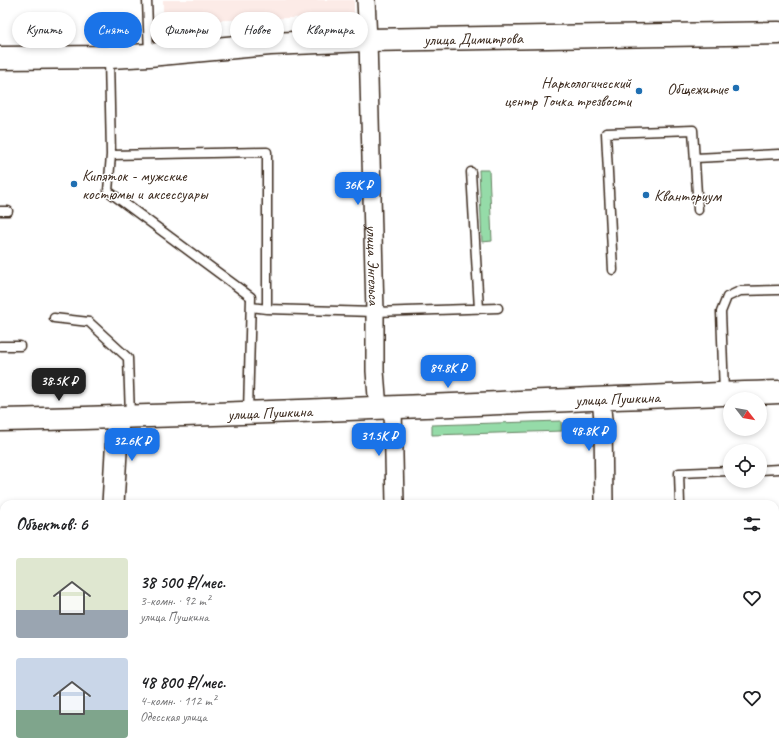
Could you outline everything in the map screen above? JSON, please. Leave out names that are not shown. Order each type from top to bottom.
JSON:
[{"type":"main road","name":"улица Димитрова","points":[[368,40],[779,33]]},
{"type":"main road","name":"улица Димитрова","points":[[0,58],[149,55],[292,43]]},
{"type":"main road","name":"улица Пушкина","points":[[767,392],[779,392]]},
{"type":"main road","name":"улица Пушкина","points":[[0,420],[385,409],[601,398],[723,394]]},
{"type":"street","name":"улица Энгельса","points":[[366,0],[367,12]]},
{"type":"street","name":"улица Энгельса","points":[[368,40],[376,312],[375,371],[385,409],[395,500]]},
{"type":"street","points":[[601,398],[603,420],[604,500]]},
{"type":"street","points":[[114,500],[124,417]]},
{"type":"lane","points":[[147,0],[149,55]]},
{"type":"lane","points":[[108,57],[110,155],[108,191],[251,297],[248,413]]},
{"type":"lane","points":[[613,270],[606,133],[693,130],[698,210]]},
{"type":"lane","points":[[110,155],[266,152],[267,309]]},
{"type":"lane","points":[[695,158],[779,154]]},
{"type":"lane","points":[[471,172],[479,309]]},
{"type":"lane","points":[[724,392],[721,312],[727,297],[740,291],[779,290]]},
{"type":"lane","points":[[251,307],[267,309],[376,312],[498,308]]},
{"type":"lane","points":[[54,318],[89,322],[128,358],[124,417]]},
{"type":"lane","points":[[0,346],[20,346]]},
{"type":"lane","points":[[767,470],[779,469]]},
{"type":"lane","points":[[680,500],[679,473],[723,471]]},
{"type":"shaded area","points":[[163,0],[354,0],[354,12],[292,12],[292,18],[284,18],[284,12],[230,12],[230,20],[222,20],[222,12],[163,12]]},
{"type":"green space","points":[[479,170],[489,170],[492,241],[482,242]]},
{"type":"green space","points":[[561,421],[562,431],[432,435],[432,425]]},
{"type":"place","name":"Общежитие","points":[[736,88]]},
{"type":"place","name":"Наркологический центр Точка трезвости","points":[[639,91]]},
{"type":"place","name":"Кипяток - мужские костюмы и аксессуары","points":[[74,184]]},
{"type":"place","name":"Кванториум","points":[[646,195]]}]
